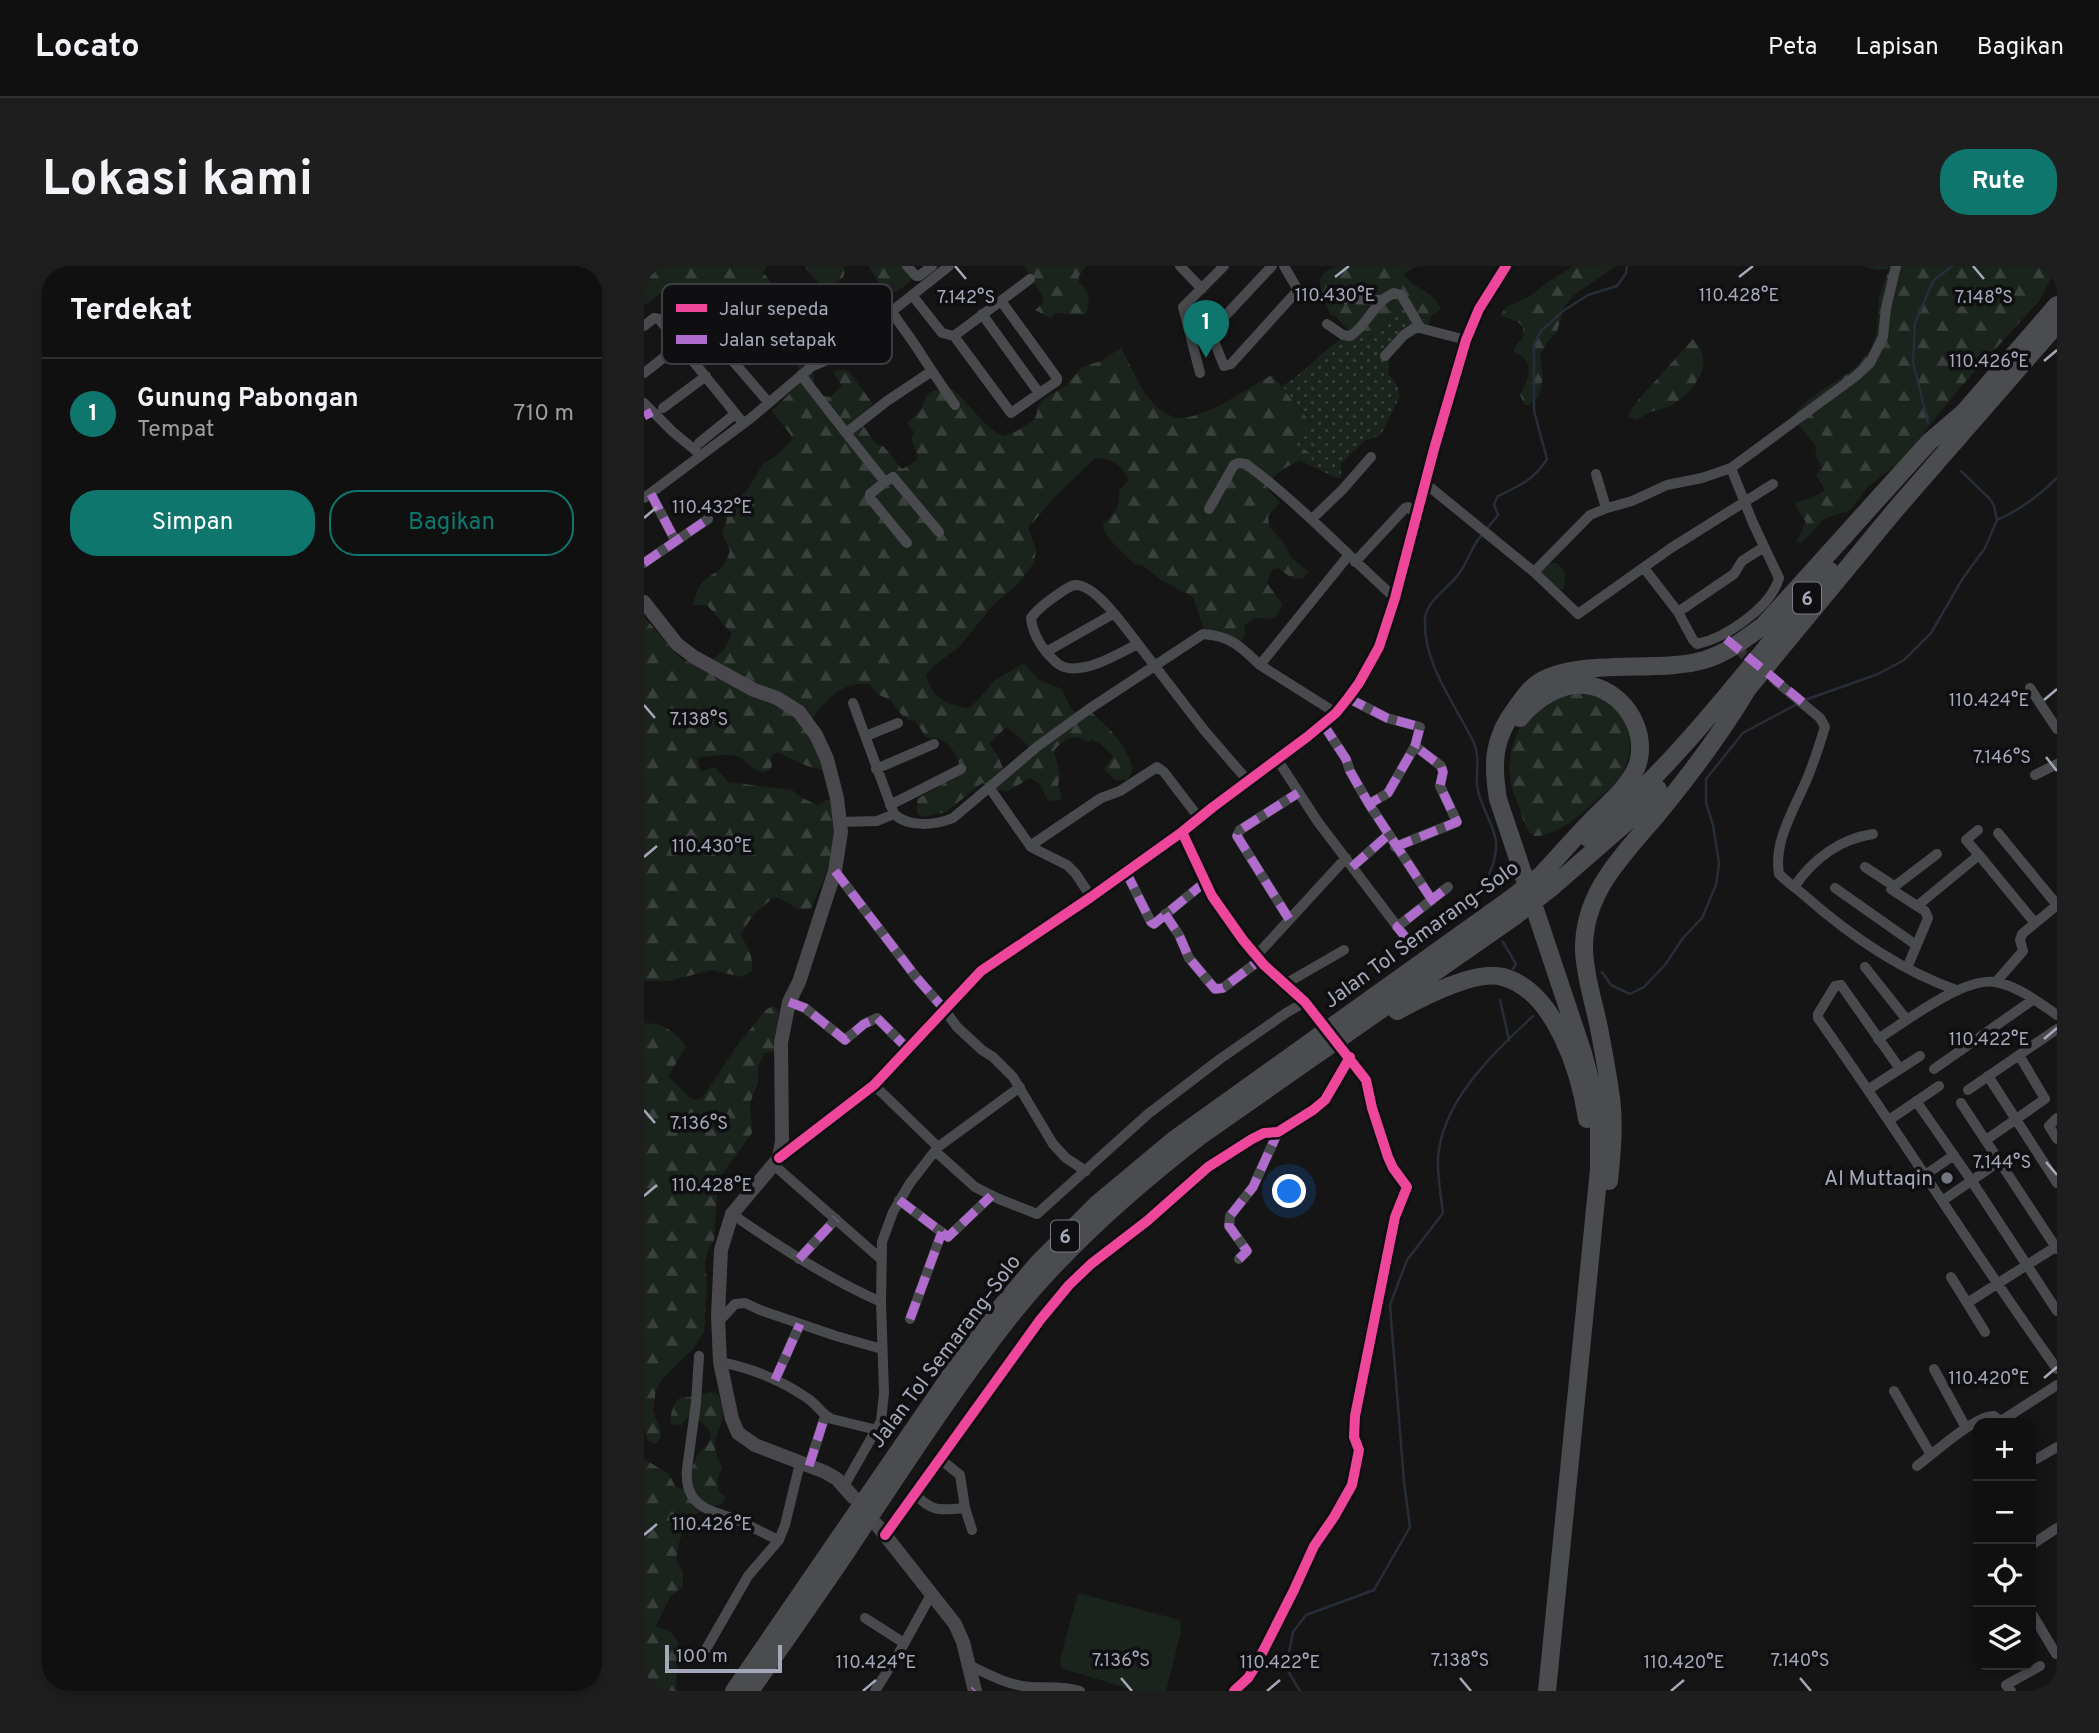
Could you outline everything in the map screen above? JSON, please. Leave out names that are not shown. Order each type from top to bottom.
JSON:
[{"type":"highway","name":"Jalan Tol Semarang–Solo","points":[[750,1691],[968,1373],[1009,1318],[1047,1274],[1101,1217],[1155,1170],[1515,916],[1545,879],[1680,751],[2057,305]]},
{"type":"highway","name":"Jalan Tol Semarang–Solo","points":[[734,1691],[955,1369],[1000,1308],[1038,1263],[1096,1205],[1175,1139],[1513,897],[1545,879],[1628,821],[1747,690],[1904,501],[2057,324]]},
{"type":"highway","points":[[1547,1691],[1599,1168],[1597,1113],[1583,1053],[1498,799],[1494,760],[1498,741],[1506,721],[1534,686],[1562,673],[1593,668],[1658,667],[1702,660],[1735,646],[1764,625],[1928,442],[1964,412]]},
{"type":"highway","points":[[1545,879],[1625,785],[1637,766],[1641,748],[1638,729],[1630,712],[1600,688],[1583,684],[1555,690],[1529,706],[1509,740],[1505,757],[1505,778],[1552,931],[1591,1044],[1604,1094],[1612,1153]]},
{"type":"highway","points":[[1558,1691],[1612,1153],[1611,1092],[1584,951],[1587,924],[1594,899],[1612,867],[1662,810],[1724,727],[1747,690]]},
{"type":"highway","points":[[1304,1064],[1415,1001],[1454,983],[1503,976],[1529,990],[1555,1020],[1577,1077],[1585,1110],[1590,1146],[1591,1252]]},
{"type":"main road","points":[[849,1491],[825,1472],[755,1445],[738,1433],[732,1419],[720,1362],[719,1318],[721,1250],[732,1213],[777,1162],[787,1145],[874,1085],[964,986],[994,961],[1126,873],[1336,713],[1359,683],[1379,647],[1395,598],[1465,340],[1479,309],[1506,266]]},
{"type":"main road","points":[[644,602],[677,645],[754,690],[777,698],[799,712],[816,735],[827,759],[838,798],[841,832],[835,871],[799,982],[789,1002],[781,1043],[787,1145]]},
{"type":"main road","points":[[881,1530],[932,1593],[960,1633],[975,1691]]},
{"type":"street","points":[[907,266],[919,276],[932,266]]},
{"type":"street","points":[[892,310],[950,266]]},
{"type":"street","points":[[1180,266],[1202,289]]},
{"type":"street","points":[[1200,373],[1183,308],[1224,266]]},
{"type":"street","points":[[1272,266],[1213,330],[1213,338],[1224,366],[1231,364],[1298,290],[1284,266]]},
{"type":"street","points":[[1534,572],[1584,520],[1606,508],[1632,501],[1667,485],[1702,478],[1731,468],[1839,390],[1870,363],[1883,337],[1886,308],[1896,266]]},
{"type":"street","points":[[912,295],[938,330],[954,336],[1030,279]]},
{"type":"street","points":[[1327,324],[1343,335],[1350,336],[1362,327],[1382,300],[1394,293],[1401,295],[1420,327]]},
{"type":"street","points":[[1342,299],[1382,300]]},
{"type":"street","points":[[954,336],[1011,413],[1039,393],[1057,379],[1001,301]]},
{"type":"street","points":[[892,312],[954,405]]},
{"type":"street","points":[[982,314],[1039,393]]},
{"type":"street","points":[[644,326],[654,318],[662,322]]},
{"type":"street","points":[[1385,356],[1412,328],[1420,327],[1465,340]]},
{"type":"street","points":[[644,373],[662,359]]},
{"type":"street","points":[[697,364],[743,423]]},
{"type":"street","points":[[735,364],[769,403]]},
{"type":"street","points":[[675,540],[646,496],[769,403],[811,367],[819,364]]},
{"type":"street","points":[[846,433],[887,401],[932,372]]},
{"type":"street","points":[[801,375],[884,482]]},
{"type":"street","points":[[663,408],[706,376]]},
{"type":"street","points":[[644,403],[648,414],[701,455]]},
{"type":"street","points":[[699,443],[736,414]]},
{"type":"street","points":[[1311,519],[1343,489],[1371,457]]},
{"type":"street","points":[[1209,509],[1234,466],[1243,463],[1311,519],[1395,598]]},
{"type":"street","points":[[1644,568],[1678,612],[1697,644],[1724,637],[1743,623],[1779,582],[1731,468]]},
{"type":"street","points":[[1596,474],[1606,508]]},
{"type":"street","points":[[907,543],[869,496],[893,477],[939,533]]},
{"type":"street","points":[[1426,484],[1534,572],[1578,614],[1671,548],[1773,484]]},
{"type":"street","points":[[1260,664],[1351,559],[1405,508],[1417,514]]},
{"type":"street","points":[[644,563],[708,519]]},
{"type":"street","points":[[1678,612],[1734,574],[1742,561],[1765,548]]},
{"type":"street","points":[[1138,644],[1094,665],[1061,667],[1046,652],[1031,618],[1047,601],[1072,585],[1090,590],[1100,597],[1138,644],[1204,730],[1248,781]]},
{"type":"street","points":[[1046,652],[1114,614]]},
{"type":"street","points":[[853,703],[876,769],[897,818],[917,823],[939,824],[953,818],[1038,746],[1079,716],[1203,634],[1222,636],[1336,713]]},
{"type":"street","points":[[1777,681],[1820,718],[1825,727],[1810,772],[1783,835],[1779,874],[1854,934],[1930,981],[1956,990]]},
{"type":"street","points":[[2030,688],[2057,729]]},
{"type":"street","points":[[1348,698],[1387,718],[1420,728],[1415,746],[1388,793],[1368,804]]},
{"type":"street","points":[[866,736],[898,723]]},
{"type":"street","points":[[1323,724],[1341,750],[1368,804],[1432,900]]},
{"type":"street","points":[[876,769],[934,744]]},
{"type":"street","points":[[1395,847],[1457,822],[1440,786],[1443,772],[1441,766],[1415,746]]},
{"type":"street","points":[[1277,759],[1298,793],[1406,938]]},
{"type":"street","points":[[2035,775],[2057,764]]},
{"type":"street","points":[[1030,846],[1101,798],[1119,791],[1157,767],[1164,772],[1199,818]]},
{"type":"street","points":[[840,822],[877,821],[961,769]]},
{"type":"street","points":[[989,788],[1030,846],[1068,865],[1091,897]]},
{"type":"street","points":[[1289,919],[1237,836],[1240,830],[1298,793]]},
{"type":"street","points":[[1978,830],[1966,840],[2035,923]]},
{"type":"street","points":[[1182,832],[1222,911],[1258,958],[1305,1002],[1317,1019]]},
{"type":"street","points":[[1996,982],[2023,951],[2020,940],[2022,934],[2057,905],[1998,833]]},
{"type":"street","points":[[1794,887],[1808,868],[1830,850],[1854,837],[1873,834]]},
{"type":"street","points":[[1165,914],[1179,935],[1189,958],[1215,989],[1223,988],[1258,958],[1289,919],[1349,863],[1388,835]]},
{"type":"street","points":[[1907,968],[1928,918],[1925,911],[1892,890],[1937,854]]},
{"type":"street","points":[[1917,906],[1979,855]]},
{"type":"street","points":[[1864,867],[1894,886]]},
{"type":"street","points":[[835,871],[957,1027],[1002,1065],[1020,1087],[1053,1144],[1066,1158],[1086,1171]]},
{"type":"street","points":[[1126,873],[1151,922],[1155,924],[1205,882]]},
{"type":"street","points":[[1397,927],[1448,887]]},
{"type":"street","points":[[1835,888],[1916,945]]},
{"type":"street","points":[[1285,984],[1344,950]]},
{"type":"street","points":[[1865,967],[1907,1020]]},
{"type":"street","points":[[1878,1039],[1956,990],[1987,981],[2012,987],[2057,1015]]},
{"type":"street","points":[[1900,1069],[1840,985],[1835,986],[1818,1018],[1869,1089],[1997,1285],[2057,1369]]},
{"type":"street","points":[[1934,1069],[2034,999]]},
{"type":"street","points":[[789,1002],[805,1008],[845,1040],[864,1024],[877,1018],[907,1048]]},
{"type":"street","points":[[874,1085],[967,1181],[991,1196],[1037,1214],[1148,1114],[1220,1059],[1305,1002]]},
{"type":"street","points":[[1968,1090],[2057,1028]]},
{"type":"street","points":[[881,1530],[914,1494],[1040,1320],[1069,1285],[1208,1167],[1264,1133],[1278,1132],[1313,1110],[1325,1100],[1348,1055],[1366,1080],[1372,1108],[1391,1164],[1407,1186],[1395,1217],[1355,1416],[1354,1437],[1359,1450],[1352,1485],[1314,1546],[1255,1667],[1234,1691]]},
{"type":"street","points":[[1986,1140],[2046,1098],[2019,1055]]},
{"type":"street","points":[[1869,1089],[1920,1056]]},
{"type":"street","points":[[1988,1076],[2057,1184]]},
{"type":"street","points":[[1889,1120],[1940,1086]]},
{"type":"street","points":[[849,1491],[881,1421],[884,1233],[899,1200],[936,1149],[1020,1087]]},
{"type":"street","points":[[1916,1101],[2057,1311]]},
{"type":"street","points":[[1961,1103],[2057,1247],[1967,1303]]},
{"type":"street","points":[[2057,1118],[2049,1126],[2057,1139]]},
{"type":"street","points":[[1239,1259],[1247,1251],[1229,1226],[1230,1216],[1253,1187],[1278,1132]]},
{"type":"street","points":[[1925,1175],[1954,1155]]},
{"type":"street","points":[[1942,1201],[2000,1161]]},
{"type":"street","points":[[777,1162],[836,1220],[882,1260]]},
{"type":"street","points":[[899,1200],[948,1237],[991,1196]]},
{"type":"street","points":[[732,1213],[843,1285],[881,1302]]},
{"type":"street","points":[[800,1259],[836,1220]]},
{"type":"street","points":[[910,1319],[942,1232]]},
{"type":"street","points":[[1951,1277],[1984,1332]]},
{"type":"street","points":[[719,1318],[733,1305],[742,1303],[882,1349]]},
{"type":"street","points":[[775,1380],[800,1324]]},
{"type":"street","points":[[699,1356],[686,1479],[690,1493],[701,1506],[779,1540]]},
{"type":"street","points":[[720,1362],[743,1366],[775,1380],[809,1399],[825,1416],[877,1430]]},
{"type":"street","points":[[1934,1369],[1966,1428]]},
{"type":"street","points":[[2008,1418],[2057,1385]]},
{"type":"street","points":[[1894,1391],[1931,1455]]},
{"type":"street","points":[[706,1649],[748,1576],[779,1540],[804,1464],[825,1416]]},
{"type":"street","points":[[1917,1466],[1973,1424]]},
{"type":"street","points":[[2036,1459],[2057,1447]]},
{"type":"street","points":[[940,1459],[960,1475],[965,1508],[972,1530]]},
{"type":"street","points":[[914,1494],[935,1509],[965,1508]]},
{"type":"street","points":[[2033,1544],[2057,1528]]},
{"type":"street","points":[[875,1691],[932,1593]]},
{"type":"street","points":[[865,1618],[905,1643]]},
{"type":"street","points":[[2036,1620],[2056,1654]]},
{"type":"street","points":[[969,1665],[1015,1685],[1057,1686],[1080,1691]]},
{"type":"street","points":[[2005,1689],[2040,1666]]},
{"type":"green space","points":[[644,266],[767,266],[763,272],[773,284],[662,284],[662,292],[646,304]]},
{"type":"green space","points":[[804,266],[843,266],[844,274],[839,282],[819,284]]},
{"type":"green space","points":[[869,266],[903,266],[912,277],[910,282],[892,294],[892,284],[879,284]]},
{"type":"green space","points":[[1024,266],[1086,266],[1079,276],[1079,283],[1088,298],[1085,315],[1056,313],[1050,318],[1035,310],[1042,304],[1043,297]]},
{"type":"green space","points":[[1344,266],[1426,266],[1415,267],[1404,274],[1411,283],[1432,297],[1441,309],[1431,316],[1429,322],[1400,306],[1389,312],[1386,325],[1372,336],[1368,338],[1350,332],[1330,314],[1320,282],[1326,272]]},
{"type":"green space","points":[[1574,266],[1616,266],[1574,295],[1564,307],[1557,332],[1547,342],[1540,356],[1543,377],[1539,397],[1525,405],[1520,395],[1528,376],[1528,365],[1526,360],[1514,352],[1523,337],[1523,327],[1517,321],[1500,316],[1506,307],[1529,297]]},
{"type":"green space","points":[[1863,266],[2057,266],[2040,300],[1958,390],[1902,460],[1868,487],[1849,511],[1828,517],[1802,543],[1796,542],[1806,522],[1795,506],[1797,502],[1810,499],[1825,490],[1816,475],[1822,467],[1815,455],[1817,448],[1793,417],[1811,398],[1864,359],[1874,343],[1879,299],[1890,268],[1878,270]]},
{"type":"green space","points":[[1400,306],[1429,322],[1428,328],[1408,338],[1389,359],[1388,374],[1397,385],[1400,396],[1381,435],[1366,440],[1341,463],[1341,478],[1337,478],[1311,466],[1314,463],[1294,443],[1311,422],[1282,386],[1338,341],[1357,330],[1389,320],[1389,312]]},
{"type":"green space","points":[[1693,339],[1703,357],[1703,366],[1695,384],[1670,406],[1637,420],[1628,417],[1640,398]]},
{"type":"green space","points":[[1121,348],[1151,401],[1163,412],[1178,418],[1201,414],[1272,375],[1311,423],[1294,443],[1308,452],[1314,463],[1311,466],[1300,461],[1290,465],[1277,474],[1266,487],[1280,503],[1268,516],[1269,526],[1284,543],[1292,558],[1309,572],[1303,578],[1293,579],[1278,568],[1272,570],[1267,583],[1282,604],[1278,614],[1271,618],[1254,618],[1244,626],[1245,636],[1239,643],[1216,634],[1203,627],[1193,597],[1161,580],[1142,565],[1134,564],[1104,531],[1103,524],[1118,505],[1119,491],[1129,480],[1115,463],[1095,458],[1028,528],[1036,549],[1034,563],[1017,585],[994,604],[960,646],[931,668],[926,676],[932,690],[942,699],[969,708],[994,681],[1024,663],[1039,680],[1062,689],[1071,709],[1077,713],[1091,712],[1111,731],[1130,760],[1133,769],[1128,780],[1115,780],[1104,769],[1113,756],[1099,743],[1073,738],[1054,751],[1060,775],[1058,786],[1062,798],[1059,800],[1048,801],[1040,784],[1030,778],[1008,791],[982,783],[946,812],[923,817],[917,814],[917,799],[962,773],[954,753],[943,741],[926,737],[915,721],[908,720],[891,700],[879,695],[869,684],[848,687],[832,696],[806,727],[825,770],[806,766],[778,752],[771,756],[772,767],[764,773],[739,757],[722,755],[697,758],[701,772],[715,767],[728,782],[792,790],[818,805],[826,800],[833,800],[834,844],[811,909],[798,909],[780,898],[773,898],[753,915],[741,934],[751,956],[753,970],[741,977],[712,970],[669,981],[644,981],[644,617],[679,657],[701,669],[724,650],[732,634],[707,605],[693,605],[696,593],[703,582],[720,569],[730,551],[722,533],[727,519],[722,513],[730,502],[746,492],[763,464],[776,456],[792,440],[772,411],[799,384],[797,364],[808,364],[813,369],[814,384],[822,396],[830,397],[842,386],[833,372],[841,370],[850,373],[873,404],[860,417],[860,421],[875,443],[884,447],[902,469],[917,458],[911,440],[914,432],[907,423],[921,410],[930,392],[948,386],[988,426],[1004,436],[1034,420],[1042,400],[1067,385],[1082,367],[1101,361]],"holes":[[[1006,727],[1018,736],[1034,757],[1004,771],[989,744]]]},
{"type":"green space","points":[[1550,563],[1557,563],[1565,573],[1564,589],[1559,589],[1541,572]]},
{"type":"green space","points":[[1560,691],[1603,694],[1626,724],[1628,759],[1617,782],[1578,817],[1555,831],[1533,836],[1525,824],[1513,790],[1510,778],[1511,753],[1518,730],[1525,720],[1539,704]]},
{"type":"green space","points":[[772,1006],[779,1010],[776,1051],[765,1053],[758,1066],[758,1083],[750,1103],[752,1133],[718,1180],[714,1241],[709,1247],[705,1262],[707,1286],[704,1332],[693,1349],[664,1377],[656,1389],[653,1411],[661,1432],[660,1439],[655,1444],[648,1441],[644,1429],[644,1023],[665,1028],[686,1047],[668,1076],[695,1100],[702,1098],[736,1047]]},
{"type":"green space","points":[[717,1393],[723,1406],[715,1445],[722,1469],[717,1479],[719,1491],[725,1497],[722,1504],[694,1516],[684,1529],[676,1559],[683,1572],[683,1587],[670,1597],[656,1626],[672,1633],[678,1643],[676,1688],[679,1691],[644,1691],[644,1459],[669,1474],[675,1486],[682,1489],[687,1486],[695,1461],[711,1435],[704,1424],[692,1418],[688,1417],[681,1425],[671,1424],[672,1413],[681,1397]]},
{"type":"green space","points":[[1078,1593],[1180,1620],[1181,1631],[1166,1691],[1136,1691],[1061,1668],[1060,1659]]},
{"type":"waterway","points":[[1486,530],[1498,515],[1494,504],[1498,496],[1531,477],[1547,459],[1534,411],[1534,344],[1541,331],[1563,311],[1588,295],[1617,286],[1626,273],[1627,266]]},
{"type":"waterway","points":[[1928,423],[1913,362],[1915,323],[1933,281],[1952,266]]},
{"type":"waterway","points":[[1805,700],[1878,674],[1904,660],[1931,633],[1963,578],[1985,548],[1997,520],[1990,499],[1961,471]]},
{"type":"waterway","points":[[1997,520],[2029,502],[2057,478]]},
{"type":"waterway","points":[[1482,535],[1456,578],[1434,600],[1425,619],[1429,652],[1435,668],[1476,748],[1478,792],[1496,841],[1494,861],[1482,893]]},
{"type":"waterway","points":[[1602,972],[1611,985],[1630,994],[1644,987],[1702,918],[1716,885],[1719,863],[1713,825],[1706,803],[1706,779],[1743,733],[1799,703]]},
{"type":"waterway","points":[[1503,942],[1516,964],[1513,969]]},
{"type":"waterway","points":[[1500,1000],[1509,1040]]},
{"type":"waterway","points":[[1300,1691],[1286,1668],[1293,1632],[1306,1615],[1374,1590],[1410,1527],[1390,1305],[1407,1260],[1443,1213],[1438,1158],[1449,1117],[1472,1079],[1533,1016]]},
{"type":"tunnel","points":[[1726,639],[1777,682]]},
{"type":"marked path","points":[[644,416],[652,412]]},
{"type":"marked path","points":[[651,494],[675,540]]},
{"type":"marked path","points":[[644,563],[708,519]]},
{"type":"marked path","points":[[1726,639],[1805,704]]},
{"type":"marked path","points":[[1348,698],[1387,718],[1420,727],[1415,746],[1388,793],[1369,804]]},
{"type":"marked path","points":[[1323,724],[1346,759],[1369,804],[1432,900]]},
{"type":"marked path","points":[[1395,847],[1457,822],[1440,786],[1443,772],[1441,766],[1415,746]]},
{"type":"marked path","points":[[1289,919],[1237,836],[1240,830],[1298,793]]},
{"type":"marked path","points":[[1352,867],[1388,835]]},
{"type":"marked path","points":[[835,871],[916,977],[944,1009]]},
{"type":"marked path","points":[[1126,872],[1154,924],[1205,882]]},
{"type":"marked path","points":[[1406,938],[1397,927],[1448,887]]},
{"type":"marked path","points":[[1165,914],[1179,935],[1189,958],[1215,989],[1223,988],[1260,960]]},
{"type":"marked path","points":[[789,1002],[805,1008],[845,1040],[864,1024],[877,1018],[907,1048]]},
{"type":"marked path","points":[[1239,1259],[1247,1251],[1229,1226],[1230,1216],[1253,1187],[1278,1132]]},
{"type":"marked path","points":[[899,1200],[948,1237],[991,1196]]},
{"type":"marked path","points":[[799,1259],[836,1219]]},
{"type":"marked path","points":[[910,1319],[942,1232]]},
{"type":"marked path","points":[[775,1380],[800,1324]]},
{"type":"marked path","points":[[809,1466],[825,1416]]},
{"type":"cycle path","points":[[779,1158],[874,1085],[981,971],[1182,832],[1336,713],[1359,683],[1379,647],[1466,340],[1479,309],[1506,266]]},
{"type":"cycle path","points":[[1182,832],[1212,896],[1243,940],[1264,965],[1305,1002],[1366,1080],[1388,1157],[1407,1187],[1395,1217],[1355,1416],[1354,1437],[1359,1450],[1352,1485],[1314,1546],[1255,1667],[1234,1691]]},
{"type":"cycle path","points":[[885,1535],[1040,1320],[1069,1285],[1208,1167],[1252,1139],[1264,1133],[1278,1132],[1313,1110],[1325,1100],[1350,1057]]},
{"type":"place","name":"Gunung Pabongan","points":[[1206,358]]},
{"type":"place","name":"Al Muttaqin","points":[[1947,1178]]}]
